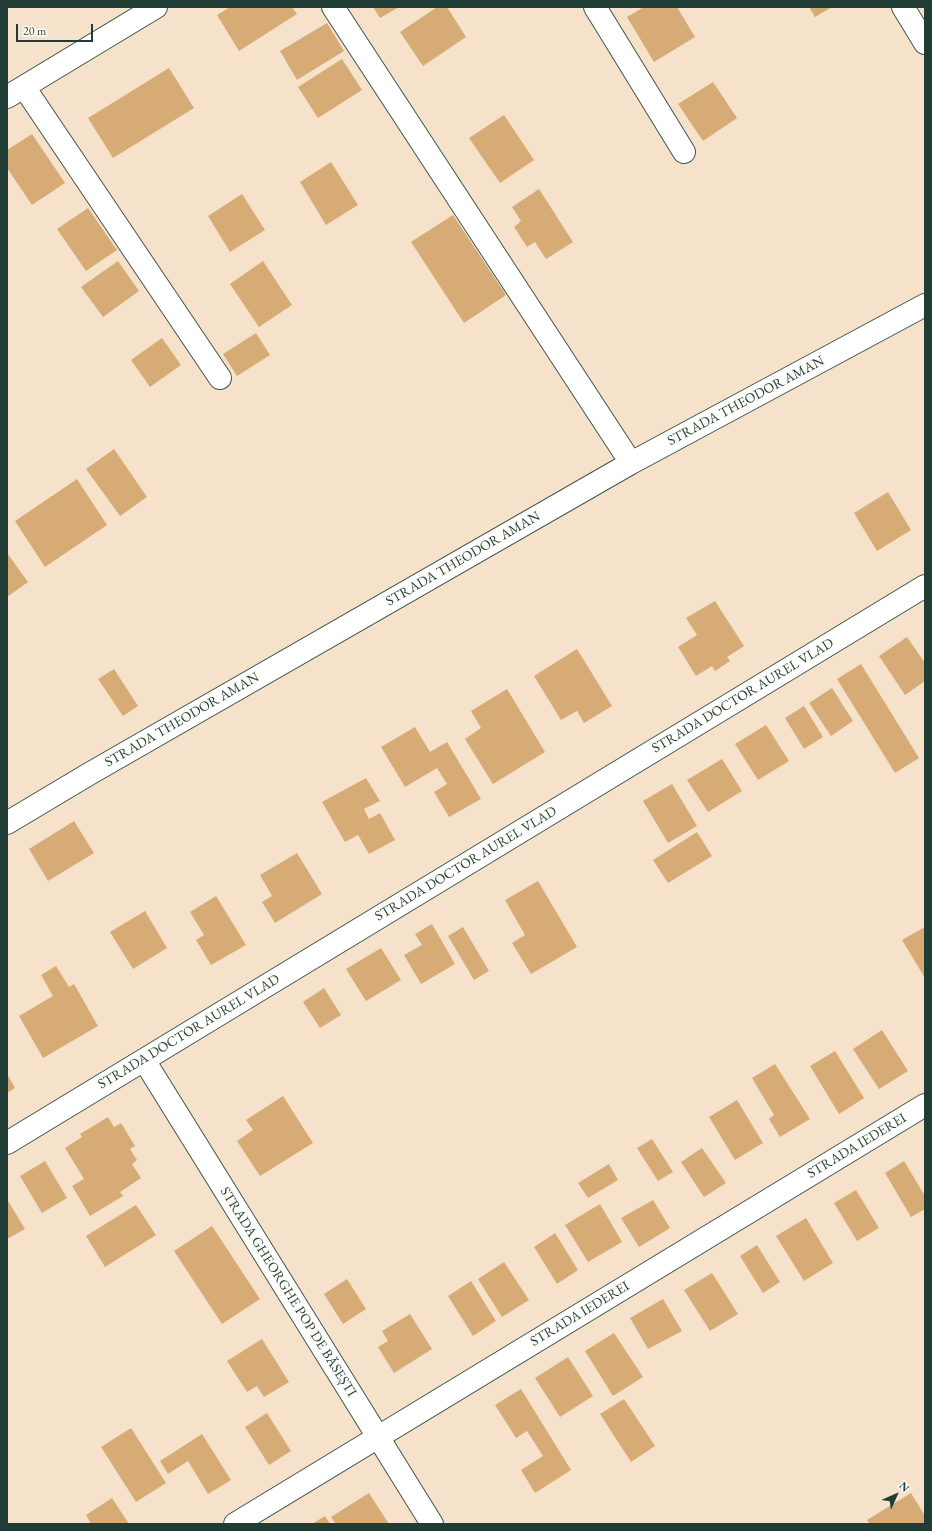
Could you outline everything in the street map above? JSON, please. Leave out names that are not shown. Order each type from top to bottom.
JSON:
[{"type":"street","points":[[156,7],[15,92],[220,378]]},
{"type":"street","points":[[333,7],[631,463]]},
{"type":"street","points":[[595,7],[684,152]]},
{"type":"street","points":[[903,7],[925,43]]},
{"type":"street","name":"STRADA THEODOR AMAN","points":[[7,823],[96,770],[631,463],[925,305]]},
{"type":"street","name":"STRADA DOCTOR AUREL VLAD","points":[[7,1143],[925,586]]},
{"type":"street","name":"STRADA GHEORGHE POP DE BĂSEȘTI","points":[[144,1060],[432,1524]]},
{"type":"street","name":"STRADA IEDEREI","points":[[236,1524],[925,1105]]},
{"type":"building","points":[[230,7],[292,7],[297,14],[239,51],[217,15]]},
{"type":"building","points":[[373,7],[399,7],[380,18]]},
{"type":"building","points":[[437,7],[447,7],[466,37],[423,66],[400,32]]},
{"type":"building","points":[[644,7],[677,7],[695,37],[654,62],[627,17]]},
{"type":"building","points":[[809,7],[832,7],[815,17]]},
{"type":"building","points":[[327,23],[344,51],[297,80],[280,51]]},
{"type":"building","points":[[342,59],[362,90],[318,118],[298,87]]},
{"type":"building","points":[[169,68],[194,108],[113,158],[88,118]]},
{"type":"building","points":[[713,82],[737,118],[703,141],[678,104]]},
{"type":"building","points":[[504,115],[534,160],[500,183],[469,138]]},
{"type":"building","points":[[32,134],[65,183],[32,205],[7,168],[7,150]]},
{"type":"building","points":[[331,162],[358,205],[326,225],[300,182]]},
{"type":"building","points":[[539,189],[573,242],[546,259],[535,242],[527,247],[514,227],[521,221],[512,207]]},
{"type":"building","points":[[242,194],[265,230],[230,252],[208,216]]},
{"type":"building","points":[[88,208],[117,250],[86,271],[57,229]]},
{"type":"building","points":[[453,215],[506,295],[464,323],[411,242]]},
{"type":"building","points":[[118,261],[139,291],[103,317],[81,287]]},
{"type":"building","points":[[263,261],[292,305],[259,327],[230,284]]},
{"type":"building","points":[[256,333],[270,355],[237,376],[223,354]]},
{"type":"building","points":[[162,338],[181,365],[150,387],[131,360]]},
{"type":"building","points":[[114,449],[147,497],[120,516],[86,469]]},
{"type":"building","points":[[77,479],[107,525],[45,567],[15,521]]},
{"type":"building","points":[[888,492],[911,530],[877,551],[854,513]]},
{"type":"building","points":[[7,553],[28,582],[7,597]]},
{"type":"building","points":[[715,601],[744,646],[727,657],[730,661],[715,671],[712,666],[696,676],[678,647],[697,635],[686,618]]},
{"type":"building","points":[[907,637],[925,663],[925,681],[905,695],[879,656]]},
{"type":"building","points":[[577,649],[612,706],[584,723],[577,711],[561,720],[534,676]]},
{"type":"building","points":[[861,664],[919,758],[895,773],[837,679]]},
{"type":"building","points":[[114,669],[138,706],[123,716],[98,679]]},
{"type":"building","points":[[832,688],[853,721],[831,736],[809,703]]},
{"type":"building","points":[[507,689],[545,752],[493,784],[465,739],[481,728],[471,711]]},
{"type":"building","points":[[804,706],[823,737],[804,749],[785,718]]},
{"type":"building","points":[[766,725],[789,761],[758,780],[735,744]]},
{"type":"building","points":[[415,727],[430,752],[447,742],[481,799],[449,817],[434,792],[447,784],[437,768],[405,787],[381,747]]},
{"type":"building","points":[[722,759],[742,791],[708,812],[687,780]]},
{"type":"building","points":[[366,778],[380,801],[364,809],[369,819],[380,813],[395,840],[369,854],[358,835],[345,842],[322,802]]},
{"type":"building","points":[[672,784],[697,826],[668,843],[643,801]]},
{"type":"building","points":[[74,821],[94,853],[48,881],[29,849]]},
{"type":"building","points":[[697,832],[712,856],[668,883],[653,860]]},
{"type":"building","points":[[297,853],[322,894],[275,923],[262,902],[272,896],[260,875]]},
{"type":"building","points":[[538,881],[577,947],[531,974],[512,943],[525,935],[505,900]]},
{"type":"building","points":[[216,896],[246,945],[211,965],[196,940],[204,935],[190,912]]},
{"type":"building","points":[[145,911],[167,948],[133,969],[110,932]]},
{"type":"building","points":[[432,924],[455,964],[421,984],[404,955],[422,945],[415,934]]},
{"type":"building","points":[[463,927],[489,971],[474,980],[448,936]]},
{"type":"building","points":[[925,927],[925,978],[902,940]]},
{"type":"building","points":[[381,948],[401,980],[366,1001],[346,969]]},
{"type":"building","points":[[56,966],[69,987],[74,984],[98,1026],[43,1058],[19,1016],[53,996],[41,975]]},
{"type":"building","points":[[324,988],[341,1015],[320,1028],[303,1002]]},
{"type":"building","points":[[882,1030],[908,1071],[879,1089],[853,1049]]},
{"type":"building","points":[[835,1051],[864,1098],[839,1114],[810,1066]]},
{"type":"building","points":[[775,1064],[810,1119],[780,1137],[769,1119],[774,1115],[752,1078]]},
{"type":"building","points":[[7,1074],[15,1088],[7,1093]]},
{"type":"building","points":[[283,1096],[313,1143],[260,1176],[237,1141],[253,1130],[246,1120]]},
{"type":"building","points":[[737,1100],[763,1143],[735,1160],[709,1117]]},
{"type":"building","points":[[108,1117],[114,1127],[121,1123],[135,1146],[130,1149],[137,1160],[132,1164],[141,1178],[120,1192],[123,1196],[90,1216],[72,1186],[84,1179],[65,1148],[82,1137],[80,1134]]},
{"type":"building","points":[[652,1139],[673,1172],[658,1181],[637,1148]]},
{"type":"building","points":[[702,1148],[726,1183],[704,1197],[681,1162]]},
{"type":"building","points":[[45,1161],[67,1198],[42,1213],[20,1176]]},
{"type":"building","points":[[904,1161],[925,1196],[925,1209],[911,1217],[885,1173]]},
{"type":"building","points":[[609,1164],[618,1180],[588,1198],[578,1183]]},
{"type":"building","points":[[856,1190],[879,1228],[857,1241],[834,1203]]},
{"type":"building","points":[[7,1199],[25,1229],[7,1239]]},
{"type":"building","points":[[653,1200],[670,1228],[639,1247],[621,1218]]},
{"type":"building","points":[[600,1204],[622,1242],[588,1262],[565,1225]]},
{"type":"building","points":[[136,1205],[156,1235],[105,1267],[86,1236]]},
{"type":"building","points":[[806,1218],[833,1263],[804,1281],[776,1236]]},
{"type":"building","points":[[212,1226],[260,1299],[222,1324],[174,1251]]},
{"type":"building","points":[[555,1233],[578,1270],[557,1284],[534,1247]]},
{"type":"building","points":[[757,1245],[780,1282],[763,1293],[740,1256]]},
{"type":"building","points":[[504,1262],[529,1300],[502,1317],[478,1279]]},
{"type":"building","points":[[712,1273],[738,1314],[710,1331],[684,1290]]},
{"type":"building","points":[[347,1279],[366,1309],[343,1324],[324,1294]]},
{"type":"building","points":[[471,1281],[496,1321],[473,1336],[448,1296]]},
{"type":"building","points":[[663,1299],[682,1331],[648,1349],[630,1318]]},
{"type":"building","points":[[410,1314],[432,1349],[394,1373],[378,1347],[388,1341],[382,1331]]},
{"type":"building","points":[[614,1333],[643,1377],[613,1396],[585,1351]]},
{"type":"building","points":[[262,1339],[289,1382],[264,1397],[257,1386],[247,1392],[227,1361]]},
{"type":"building","points":[[568,1357],[593,1396],[560,1417],[535,1378]]},
{"type":"building","points":[[521,1389],[571,1470],[535,1493],[521,1470],[543,1456],[527,1431],[516,1438],[495,1405]]},
{"type":"building","points":[[624,1399],[655,1446],[631,1462],[600,1414]]},
{"type":"building","points":[[267,1413],[291,1451],[269,1465],[245,1427]]},
{"type":"building","points":[[131,1428],[166,1483],[136,1502],[101,1447]]},
{"type":"building","points":[[202,1434],[231,1480],[208,1494],[188,1461],[168,1474],[160,1461]]},
{"type":"building","points":[[369,1493],[389,1524],[336,1524],[331,1517]]},
{"type":"building","points":[[911,1493],[925,1516],[925,1524],[870,1524],[867,1520]]},
{"type":"building","points":[[112,1498],[129,1524],[91,1524],[86,1515]]},
{"type":"building","points":[[325,1516],[330,1524],[312,1524]]}]
